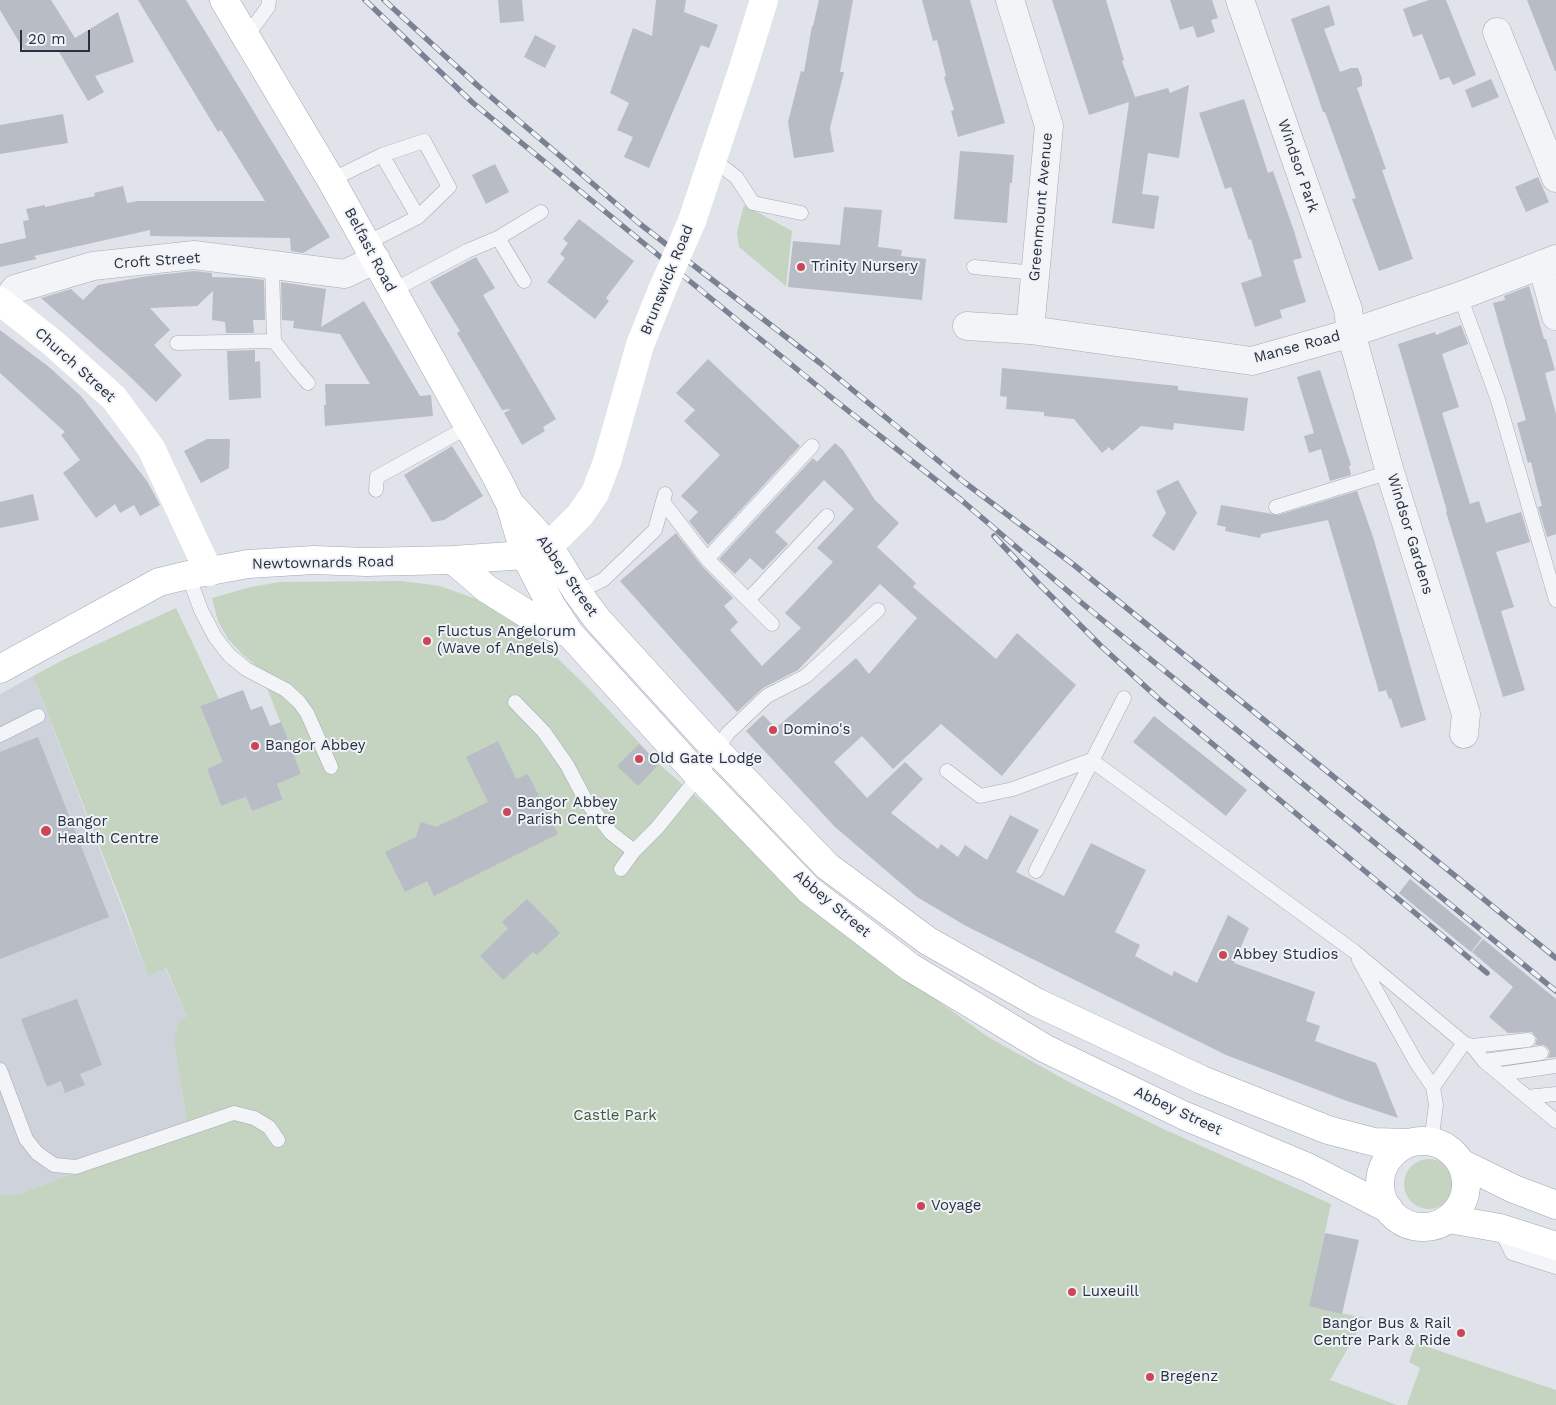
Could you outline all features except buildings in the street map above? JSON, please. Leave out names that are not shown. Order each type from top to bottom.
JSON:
[{"type":"main road","name":"Belfast Road","points":[[224,0],[372,251],[392,291],[510,504]]},
{"type":"main road","name":"Brunswick Road","points":[[537,551],[580,515],[595,493],[607,462],[640,345],[692,221],[764,0]]},
{"type":"main road","name":"Church Street","points":[[2,302],[54,344],[114,398],[151,448],[198,573]]},
{"type":"main road","name":"Abbey Street","points":[[510,504],[537,551],[577,592],[598,620],[717,751],[827,866],[936,946],[1036,1002],[1202,1080],[1328,1130],[1374,1142],[1421,1143]]},
{"type":"main road","name":"Abbey Street","points":[[537,551],[551,606],[570,634],[699,776],[810,890],[910,967],[1044,1048],[1185,1116],[1307,1167],[1388,1209]]},
{"type":"main road","name":"Newtownards Road","points":[[0,669],[159,582],[198,573],[248,564],[314,560],[366,562],[453,560],[537,551]]},
{"type":"main road","points":[[453,560],[487,589],[540,622],[570,634]]},
{"type":"main road","points":[[1421,1143],[1443,1146],[1453,1153],[1465,1174],[1466,1187],[1464,1199],[1458,1210],[1449,1219],[1436,1225],[1422,1227],[1408,1224],[1397,1218],[1388,1209],[1383,1197],[1381,1184],[1382,1171],[1398,1149],[1421,1143]]},
{"type":"main road","points":[[1460,1163],[1514,1190],[1556,1205]]},
{"type":"main road","points":[[1449,1219],[1500,1228],[1556,1246]]},
{"type":"street","name":"Greenmount Avenue","points":[[1010,0],[1048,126],[1030,330]]},
{"type":"street","name":"Windsor Park","points":[[1240,0],[1348,309],[1352,333]]},
{"type":"street","points":[[1497,32],[1556,178]]},
{"type":"street","name":"Croft Street","points":[[2,302],[15,289],[92,266],[194,255],[345,274],[372,251]]},
{"type":"street","name":"Manse Road","points":[[967,326],[1030,330],[1252,362],[1352,333],[1460,296],[1549,261]]},
{"type":"street","points":[[1549,261],[1556,316]]},
{"type":"street","name":"Windsor Gardens","points":[[1352,333],[1390,472],[1466,714],[1464,734]]},
{"type":"lane","points":[[246,37],[268,6],[269,0]]},
{"type":"lane","points":[[331,180],[382,155],[424,141],[450,187],[418,217],[372,251]]},
{"type":"lane","points":[[382,155],[418,217]]},
{"type":"lane","points":[[713,158],[737,178],[753,202],[801,213]]},
{"type":"lane","points":[[392,291],[467,250],[498,238],[541,212]]},
{"type":"lane","points":[[498,238],[524,281]]},
{"type":"lane","points":[[272,265],[274,341],[308,383]]},
{"type":"lane","points":[[974,267],[1035,272]]},
{"type":"lane","points":[[1460,296],[1498,400],[1556,600]]},
{"type":"lane","points":[[177,344],[274,341]]},
{"type":"lane","points":[[376,490],[377,477],[468,426]]},
{"type":"lane","points":[[707,559],[812,446]]},
{"type":"lane","points":[[1276,507],[1390,472]]},
{"type":"lane","points":[[577,592],[603,580],[655,530],[664,499],[707,559],[772,624]]},
{"type":"lane","points":[[748,600],[828,516]]},
{"type":"lane","points":[[198,573],[201,610],[214,637],[229,655],[246,668],[286,690],[299,702],[307,713],[331,767]]},
{"type":"lane","points":[[620,869],[634,851],[657,828],[699,776],[728,733],[767,696],[806,676],[878,610]]},
{"type":"lane","points":[[1036,871],[1124,698]]},
{"type":"lane","points":[[515,702],[544,732],[568,765],[586,801],[611,833],[634,851]]},
{"type":"lane","points":[[0,735],[38,716]]},
{"type":"lane","points":[[947,771],[980,796],[1013,788],[1091,760]]},
{"type":"lane","points":[[1091,760],[1355,952],[1468,1044],[1484,1061],[1527,1097],[1550,1111],[1556,1120]]},
{"type":"lane","points":[[1355,952],[1416,1062],[1433,1086],[1436,1105],[1421,1143]]},
{"type":"lane","points":[[1433,1086],[1468,1044],[1528,1040]]},
{"type":"lane","points":[[1484,1061],[1541,1053]]},
{"type":"lane","points":[[1501,1074],[1556,1066]]},
{"type":"lane","points":[[0,1070],[26,1139],[36,1153],[54,1165],[76,1168],[234,1113],[254,1118],[269,1127],[278,1140]]},
{"type":"lane","points":[[1527,1097],[1556,1094]]},
{"type":"lane","points":[[1500,1228],[1512,1253],[1556,1267]]},
{"type":"shaded area","name":"Bangor Health Centre","points":[[33,676],[148,976],[165,968],[187,1017],[174,1043],[188,1128],[17,1195],[0,1195],[0,694]]},
{"type":"green space","points":[[744,205],[792,231],[786,286],[739,247],[737,232]]},
{"type":"green space","name":"Castle Park","points":[[401,581],[440,586],[476,599],[513,620],[547,648],[589,689],[659,764],[705,804],[788,883],[916,985],[988,1037],[1069,1082],[1159,1127],[1331,1204],[1309,1306],[1365,1318],[1330,1380],[1397,1405],[0,1405],[0,1195],[17,1195],[188,1128],[174,1043],[179,1021],[187,1017],[166,968],[148,976],[126,914],[33,676],[63,660],[176,608],[219,699],[200,706],[210,731],[227,761],[207,769],[221,806],[246,797],[252,811],[283,798],[277,784],[301,774],[259,668],[228,639],[218,621],[212,598],[251,587],[280,582]]},
{"type":"green space","points":[[1429,1159],[1447,1166],[1454,1184],[1447,1202],[1429,1209],[1411,1202],[1404,1184],[1411,1166]]},
{"type":"green space","points":[[1416,1343],[1556,1390],[1556,1405],[1407,1405],[1420,1368],[1409,1362]]},
{"type":"railway","points":[[365,0],[473,103],[832,398],[960,499],[1083,604],[1556,991]]},
{"type":"railway","points":[[384,0],[478,86],[640,224],[820,363],[964,482],[1074,565],[1556,958]]},
{"type":"railway","points":[[994,536],[1101,646],[1160,700],[1487,973]]},
{"type":"place","name":"Trinity Nursery","points":[[801,267]]},
{"type":"place","name":"Fluctus Angelorum (Wave of Angels)","points":[[427,641]]},
{"type":"place","name":"Domino's","points":[[773,730]]},
{"type":"place","name":"Bangor Abbey","points":[[255,746]]},
{"type":"place","name":"Old Gate Lodge","points":[[639,759]]},
{"type":"place","name":"Bangor Abbey Parish Centre","points":[[507,812]]},
{"type":"place","name":"Bangor Health Centre","points":[[46,831]]},
{"type":"place","name":"Abbey Studios","points":[[1223,955]]},
{"type":"place","name":"Voyage","points":[[921,1206]]},
{"type":"place","name":"Luxeuill","points":[[1072,1292]]},
{"type":"place","name":"Bangor Bus & Rail Centre Park & Ride","points":[[1461,1333]]},
{"type":"place","name":"Bregenz","points":[[1150,1377]]}]
